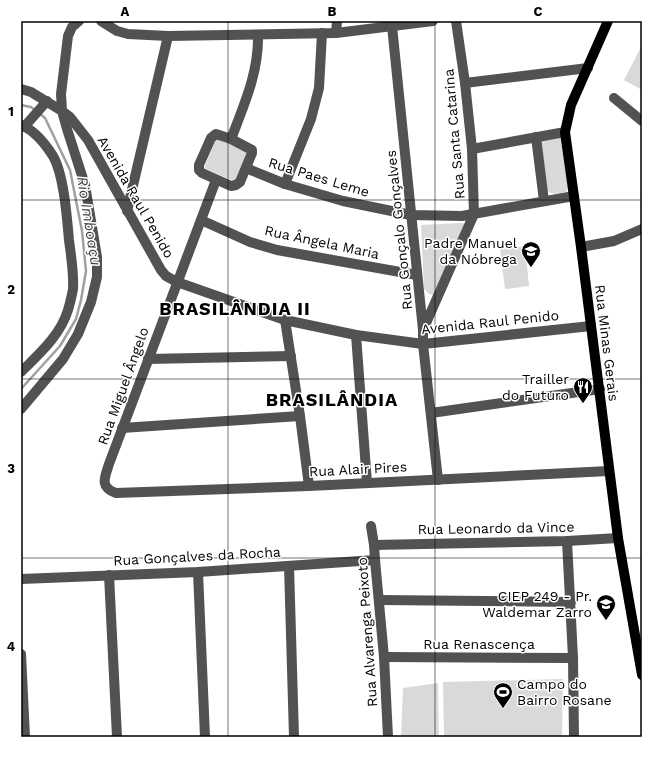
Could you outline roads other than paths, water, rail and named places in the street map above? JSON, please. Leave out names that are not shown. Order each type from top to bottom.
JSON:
[{"type":"main road","name":"Rua Minas Gerais","points":[[608,21],[571,105],[565,132],[600,389],[618,538],[642,675]]},
{"type":"street","points":[[21,409],[63,359],[78,334],[91,302],[97,276],[97,257],[85,185],[66,129],[62,111],[61,94],[68,36],[72,27],[79,21]]},
{"type":"street","points":[[101,21],[117,31],[128,34],[168,36],[336,33],[433,21]]},
{"type":"street","points":[[336,33],[337,21]]},
{"type":"street","name":"Rua Santa Catarina","points":[[423,330],[474,214],[472,149],[465,83],[456,21]]},
{"type":"street","name":"Rua Gonçalo Gonçalves","points":[[392,26],[423,330],[423,344],[438,480]]},
{"type":"street","points":[[285,184],[311,119],[319,88],[322,33]]},
{"type":"street","points":[[231,139],[248,94],[254,73],[258,52],[258,35]]},
{"type":"street","points":[[127,211],[168,36]]},
{"type":"street","points":[[465,83],[588,68]]},
{"type":"street","name":"Avenida Raul Penido","points":[[21,89],[31,92],[44,104],[62,111],[70,117],[88,140],[161,270],[166,276],[176,282],[286,320],[356,335],[423,344],[591,326]]},
{"type":"street","points":[[614,98],[642,121]]},
{"type":"street","points":[[21,372],[50,342],[60,329],[68,310],[73,289],[61,180],[54,157],[40,139],[25,124],[44,104]]},
{"type":"street","points":[[472,149],[565,132]]},
{"type":"street","points":[[216,134],[231,139],[252,150],[246,168],[240,182],[231,186],[202,173],[199,170],[199,165],[216,134]]},
{"type":"street","points":[[536,137],[544,201]]},
{"type":"street","name":"Rua Paes Leme","points":[[246,168],[285,184],[343,201],[411,216],[462,216],[574,196]]},
{"type":"street","name":"Rua Miguel Ângelo","points":[[109,491],[105,487],[104,481],[122,428],[176,282],[216,180]]},
{"type":"street","name":"Rua Ângela Maria","points":[[201,220],[250,242],[277,250],[417,275]]},
{"type":"street","points":[[581,247],[614,240],[642,229]]},
{"type":"street","points":[[286,320],[300,416],[308,486]]},
{"type":"street","points":[[356,335],[367,483]]},
{"type":"street","points":[[148,359],[291,356]]},
{"type":"street","points":[[431,413],[600,389]]},
{"type":"street","points":[[122,428],[300,416]]},
{"type":"street","name":"Rua Alair Pires","points":[[109,491],[116,493],[308,486],[609,470]]},
{"type":"street","name":"Rua Alvarenga Peixoto","points":[[371,526],[384,657],[388,737]]},
{"type":"street","name":"Rua Leonardo da Vince","points":[[374,545],[567,541],[618,538]]},
{"type":"street","points":[[567,541],[574,658],[574,737]]},
{"type":"street","name":"Rua Gonçalves da Rocha","points":[[21,579],[109,574],[198,572],[375,560]]},
{"type":"street","points":[[289,566],[294,737]]},
{"type":"street","points":[[198,572],[205,737]]},
{"type":"street","points":[[109,574],[117,737]]},
{"type":"street","points":[[379,600],[571,602]]},
{"type":"street","points":[[21,654],[25,737]]},
{"type":"street","name":"Rua Renascença","points":[[384,657],[574,658]]},
{"type":"waterway","name":"Rio Imboaçu","points":[[21,105],[31,107],[35,110]]},
{"type":"waterway","name":"Rio Imboaçu","points":[[21,389],[60,346],[76,319],[86,271],[82,231],[70,170],[45,118],[39,113]]},
{"type":"place","name":"Padre Manuel da Nóbrega","points":[[531,268]]},
{"type":"place","name":"Trailler do Futuro","points":[[583,404]]},
{"type":"place","name":"CIEP 249 - Pr. Waldemar Zarro","points":[[606,621]]},
{"type":"place","name":"Campo do Bairro Rosane","points":[[503,709]]},
{"type":"district","name":"BRASILÂNDIA II","points":[[235,308]]},
{"type":"district","name":"BRASILÂNDIA","points":[[332,399]]}]
